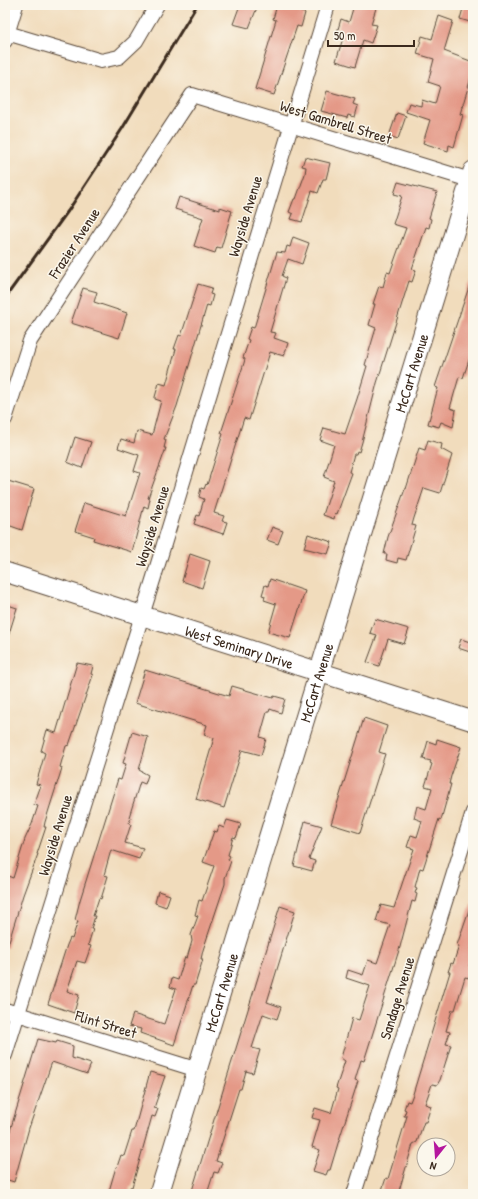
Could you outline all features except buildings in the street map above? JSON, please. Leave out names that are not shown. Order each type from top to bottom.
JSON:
[{"type":"main road","name":"McCart Avenue","points":[[159,1194],[321,672],[472,176]]},
{"type":"main road","name":"West Seminary Drive","points":[[5,572],[473,721]]},
{"type":"street","points":[[16,5],[6,37],[101,61],[118,57],[136,41],[157,5]]},
{"type":"street","name":"Wayside Avenue","points":[[5,1055],[11,1012],[142,615],[328,5]]},
{"type":"street","name":"West Gambrell Street","points":[[192,95],[290,126],[472,176]]},
{"type":"street","name":"Frazier Avenue","points":[[5,419],[30,341],[192,95]]},
{"type":"street","name":"Sandage Avenue","points":[[354,1194],[473,812]]},
{"type":"street","name":"Flint Street","points":[[11,1012],[198,1070]]},
{"type":"railway","points":[[5,298],[68,211],[122,129],[197,5]]}]
